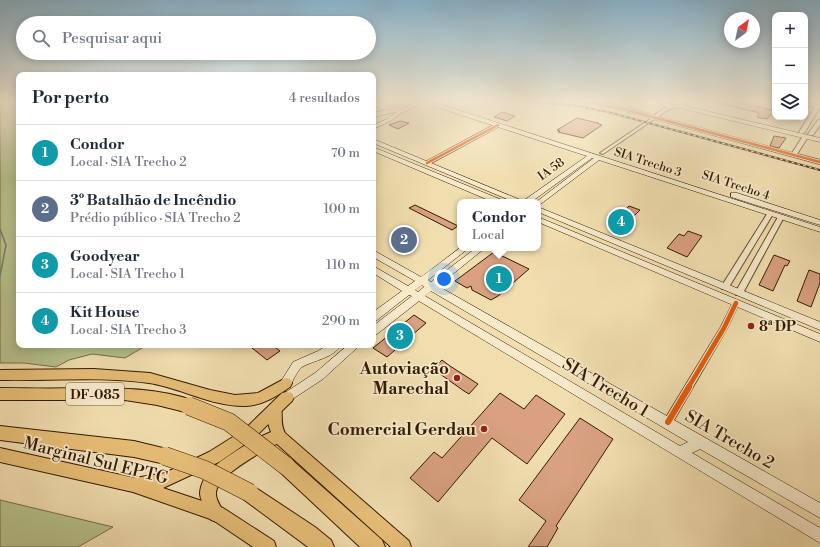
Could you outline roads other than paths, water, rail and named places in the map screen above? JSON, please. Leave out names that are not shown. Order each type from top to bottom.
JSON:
[{"type":"highway","name":"DF-085","points":[[0,394],[125,394],[157,398],[189,406],[229,422],[286,466],[375,547]]},
{"type":"highway","points":[[0,433],[134,449],[165,456],[205,470],[250,493],[324,547]]},
{"type":"main road","name":"SIA Trecho 3","points":[[502,127],[554,144],[571,146],[591,156],[600,156],[668,177],[770,214],[820,230]]},
{"type":"main road","points":[[519,127],[564,141],[571,146],[600,156]]},
{"type":"main road","points":[[772,127],[820,137]]},
{"type":"main road","points":[[807,133],[820,140]]},
{"type":"main road","points":[[554,144],[562,144],[564,141]]},
{"type":"main road","points":[[376,142],[512,199]]},
{"type":"main road","points":[[376,150],[491,199]]},
{"type":"main road","name":"IA 58","points":[[539,199],[562,176],[591,156]]},
{"type":"main road","name":"IA 58","points":[[541,199],[571,179],[600,156]]},
{"type":"main road","points":[[562,176],[571,179]]},
{"type":"main road","name":"SIA Trecho 4","points":[[683,182],[820,223]]},
{"type":"main road","points":[[479,194],[488,193],[489,191],[487,188]]},
{"type":"main road","points":[[494,199],[493,197],[495,195],[505,196]]},
{"type":"main road","points":[[541,206],[606,238],[622,249],[736,303],[820,338]]},
{"type":"main road","points":[[541,220],[598,244],[622,249],[725,287],[820,326]]},
{"type":"main road","points":[[598,244],[610,244],[606,238]]},
{"type":"main road","points":[[426,284],[462,251]]},
{"type":"main road","points":[[376,315],[477,251]]},
{"type":"main road","name":"SIA Trecho 2","points":[[376,255],[820,511]]},
{"type":"main road","points":[[388,278],[390,272],[397,267]]},
{"type":"main road","name":"SIA Trecho 1","points":[[376,271],[506,347],[820,536]]},
{"type":"main road","points":[[376,328],[413,293]]},
{"type":"main road","points":[[506,347],[516,346],[519,341],[516,336]]},
{"type":"main road","points":[[0,375],[118,375],[172,383],[218,398],[249,400],[263,396],[286,382],[301,363],[322,354],[331,348]]},
{"type":"main road","points":[[133,485],[166,480],[214,456],[249,434],[287,397],[324,371],[351,348]]},
{"type":"main road","points":[[527,360],[526,357],[529,350],[537,348]]},
{"type":"main road","points":[[309,359],[318,363],[324,371]]},
{"type":"main road","points":[[295,369],[298,378],[309,382]]},
{"type":"main road","points":[[275,409],[274,424],[280,437],[403,547]]},
{"type":"main road","points":[[217,514],[208,501],[208,492],[212,480],[218,473],[264,442],[272,438],[280,437]]},
{"type":"main road","points":[[680,452],[701,442]]},
{"type":"main road","name":"Marginal Sul EPTG","points":[[0,455],[133,485],[217,514],[268,547]]},
{"type":"street","points":[[426,163],[495,127]]},
{"type":"street","points":[[600,156],[642,127]]},
{"type":"street","points":[[686,127],[820,162]]},
{"type":"street","points":[[794,155],[810,127]]},
{"type":"street","points":[[807,133],[814,127]]},
{"type":"street","points":[[725,287],[770,214]]},
{"type":"street","points":[[739,293],[781,217]]},
{"type":"street","points":[[760,230],[771,234]]},
{"type":"street","points":[[737,268],[749,273]]},
{"type":"street","points":[[668,422],[724,328],[736,303]]},
{"type":"waterway","points":[[0,229],[6,245],[0,276]]},
{"type":"railway","points":[[661,127],[820,170]]},
{"type":"place","name":"Kit House","points":[[621,222]]},
{"type":"place","name":"3º Batalhão de Incêndio","points":[[404,240]]},
{"type":"place","name":"Condor","points":[[499,279]]},
{"type":"place","name":"8ª DP","points":[[751,326]]},
{"type":"place","name":"Goodyear","points":[[400,336]]},
{"type":"place","name":"Autoviação Marechal","points":[[457,378]]},
{"type":"place","name":"Comercial Gerdau","points":[[484,429]]}]
